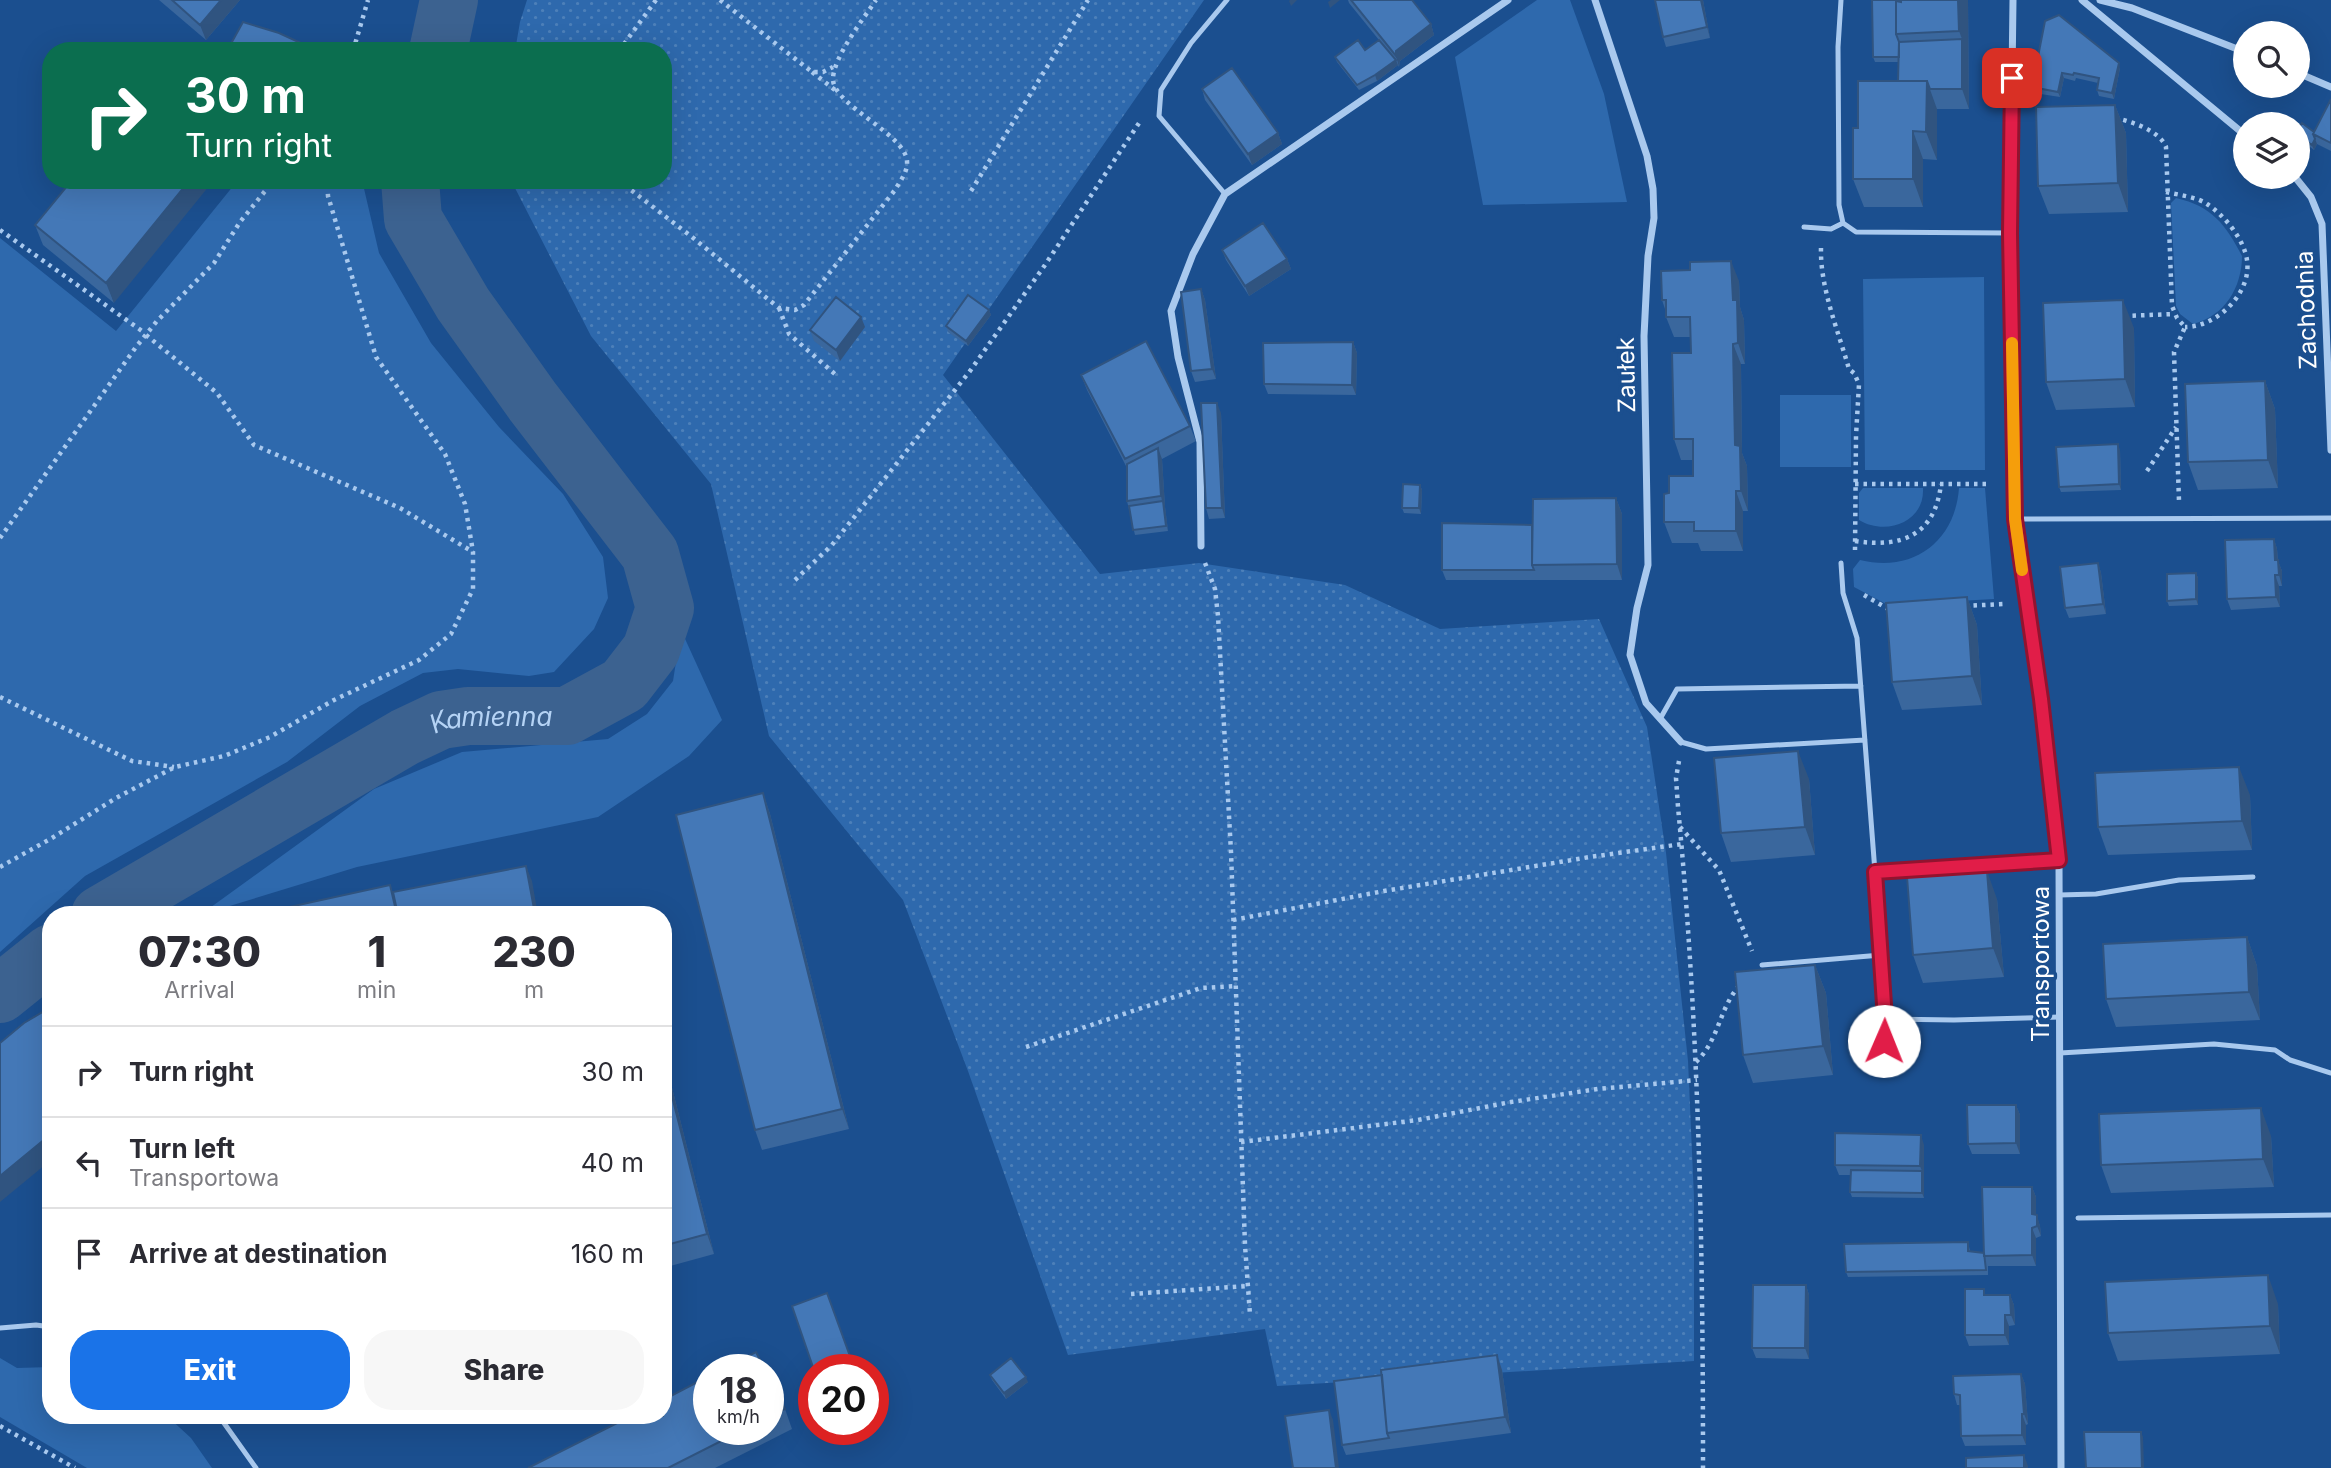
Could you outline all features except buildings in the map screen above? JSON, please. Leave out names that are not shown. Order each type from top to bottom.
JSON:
[{"type":"street","points":[[1201,545],[1200,442],[1178,357],[1171,311],[1193,254],[1225,194],[1508,0]]},
{"type":"street","name":"Zaułek","points":[[1595,0],[1647,156],[1653,189],[1654,218],[1648,256],[1644,336],[1648,565],[1637,608],[1630,655],[1646,703],[1681,742]]},
{"type":"street","name":"Transportowa","points":[[2013,0],[2010,233],[2015,519],[2041,699],[2059,860],[2061,1468]]},
{"type":"street","points":[[2082,0],[2233,125]]},
{"type":"street","points":[[2100,0],[2132,8],[2233,47]]},
{"type":"street","points":[[2310,78],[2331,87]]},
{"type":"street","name":"Zachodnia","points":[[2305,189],[2311,197],[2322,224],[2331,450]]},
{"type":"lane","points":[[1225,194],[1159,116],[1161,90],[1191,43],[1227,0]]},
{"type":"lane","points":[[1841,0],[1838,47],[1839,192],[1843,223],[1856,232],[2010,233]]},
{"type":"lane","points":[[1804,227],[1831,229],[1843,223]]},
{"type":"lane","points":[[2015,519],[2331,518]]},
{"type":"lane","points":[[1841,563],[1843,593],[1857,638],[1881,955],[1884,1041]]},
{"type":"lane","points":[[1660,719],[1677,689],[1861,686]]},
{"type":"lane","points":[[1681,742],[1706,749],[1865,740]]},
{"type":"lane","points":[[1875,872],[2059,860]]},
{"type":"lane","points":[[2059,895],[2096,894],[2179,880],[2253,877]]},
{"type":"lane","points":[[1762,965],[1881,955]]},
{"type":"lane","points":[[1885,1019],[2060,1017]]},
{"type":"lane","points":[[2060,1053],[2214,1044],[2275,1050],[2290,1060],[2331,1073]]},
{"type":"lane","points":[[2078,1217],[2331,1215]]},
{"type":"lane","points":[[0,1328],[42,1326]]},
{"type":"lane","points":[[225,1424],[256,1468]]},
{"type":"path","points":[[356,42],[368,0]]},
{"type":"path","points":[[626,42],[656,0]]},
{"type":"path","points":[[629,189],[779,307],[795,310],[804,305],[905,174],[908,163],[905,153],[892,139],[839,93],[720,0]]},
{"type":"path","points":[[839,93],[833,82],[834,67],[876,0]]},
{"type":"path","points":[[971,191],[1088,0]]},
{"type":"path","points":[[813,72],[823,72],[834,67]]},
{"type":"path","points":[[796,580],[832,545],[970,371],[1146,114],[1159,116]]},
{"type":"path","points":[[2112,118],[2123,120],[2164,140],[2172,306],[2185,327]]},
{"type":"path","points":[[0,537],[144,333],[214,263],[240,222],[267,189]]},
{"type":"path","points":[[0,867],[116,798],[175,767],[224,756],[270,737],[334,700],[419,660],[451,634],[472,589],[473,552],[464,504],[445,454],[376,357],[328,189]]},
{"type":"path","points":[[2166,192],[2205,202],[2221,214],[2236,234],[2247,256],[2246,274],[2232,304],[2213,321],[2199,327],[2185,327]]},
{"type":"path","points":[[1822,228],[1821,267],[1849,369],[1859,384],[1855,559],[1842,573]]},
{"type":"path","points":[[0,230],[144,333],[217,393],[254,446],[400,508],[473,552]]},
{"type":"path","points":[[779,307],[789,334],[836,375]]},
{"type":"path","points":[[2122,316],[2175,314]]},
{"type":"path","points":[[2179,509],[2174,352],[2185,327]]},
{"type":"path","points":[[2147,471],[2176,427]]},
{"type":"path","points":[[1856,484],[1991,485]]},
{"type":"path","points":[[1855,541],[1892,543],[1910,538],[1924,526],[1934,510],[1941,484]]},
{"type":"path","points":[[1201,545],[1215,589],[1218,617],[1250,1315]]},
{"type":"path","points":[[1843,584],[1889,610],[1902,609]]},
{"type":"path","points":[[1952,607],[2003,604]]},
{"type":"path","points":[[0,696],[132,761],[175,767]]},
{"type":"path","points":[[1681,742],[1676,778],[1691,946],[1701,1194],[1703,1468]]},
{"type":"path","points":[[1680,827],[1719,870],[1748,945],[1762,965],[1758,975],[1749,977],[1735,990],[1714,1039],[1696,1062]]},
{"type":"path","points":[[1233,920],[1590,856],[1682,844]]},
{"type":"path","points":[[1026,1047],[1201,988],[1236,986]]},
{"type":"path","points":[[1241,1142],[1418,1120],[1598,1089],[1697,1080]]},
{"type":"path","points":[[1131,1294],[1247,1286]]},
{"type":"path","points":[[0,1426],[75,1468]]},
{"type":"shaded area","points":[[527,0],[1204,0],[943,375],[1100,574],[1199,563],[1345,585],[1440,629],[1599,619],[1647,727],[1666,853],[1688,1061],[1694,1198],[1694,1361],[1277,1386],[1265,1329],[1068,1355],[968,1071],[903,900],[769,736],[711,484],[591,336],[516,189],[672,189],[672,42],[517,42]]},
{"type":"shaded area","points":[[1537,0],[1570,0],[1604,94],[1627,202],[1483,205],[1455,57]]},
{"type":"shaded area","points":[[231,189],[364,189],[379,253],[431,343],[499,427],[563,494],[603,557],[608,598],[594,629],[554,672],[529,676],[458,669],[423,673],[360,706],[287,762],[85,876],[51,906],[42,906],[42,914],[0,952],[0,238],[116,331]]},
{"type":"shaded area","points":[[2176,198],[2199,206],[2216,218],[2242,256],[2239,279],[2229,299],[2214,314],[2193,324],[2180,314],[2176,306],[2171,203]]},
{"type":"shaded area","points":[[1984,277],[1985,470],[1865,470],[1863,279]]},
{"type":"shaded area","points":[[1780,395],[1851,395],[1851,467],[1780,467]]},
{"type":"shaded area","points":[[1863,488],[1923,488],[1922,500],[1917,510],[1902,523],[1880,527],[1869,525],[1859,520],[1859,493]]},
{"type":"shaded area","points":[[1959,488],[1985,488],[1994,599],[1888,605],[1854,587],[1853,569],[1860,560],[1897,562],[1914,557],[1940,538],[1956,507]]},
{"type":"shaded area","points":[[681,630],[722,720],[689,756],[598,817],[357,867],[229,906],[212,906],[374,789],[462,752],[608,739],[647,714],[673,681]]},
{"type":"shaded area","points":[[0,1358],[17,1368],[42,1367],[42,1424],[176,1424],[191,1438],[212,1468],[87,1468],[0,1417]]},
{"type":"waterway","name":"Kamienna","points":[[440,42],[449,0]]},
{"type":"waterway","name":"Kamienna","points":[[115,906],[405,737],[441,720],[468,716],[567,716],[624,685],[651,650],[665,608],[650,554],[533,402],[463,304],[413,219],[411,189]]},
{"type":"waterway","name":"Kamienna","points":[[0,994],[42,960]]},
{"type":"slow traffic","points":[[2012,343],[2015,519],[2022,570]]},
{"type":"route","points":[[1884,1041],[1885,1019],[1875,872],[2059,860],[2041,699],[2015,519],[2010,233],[2012,78]]}]
